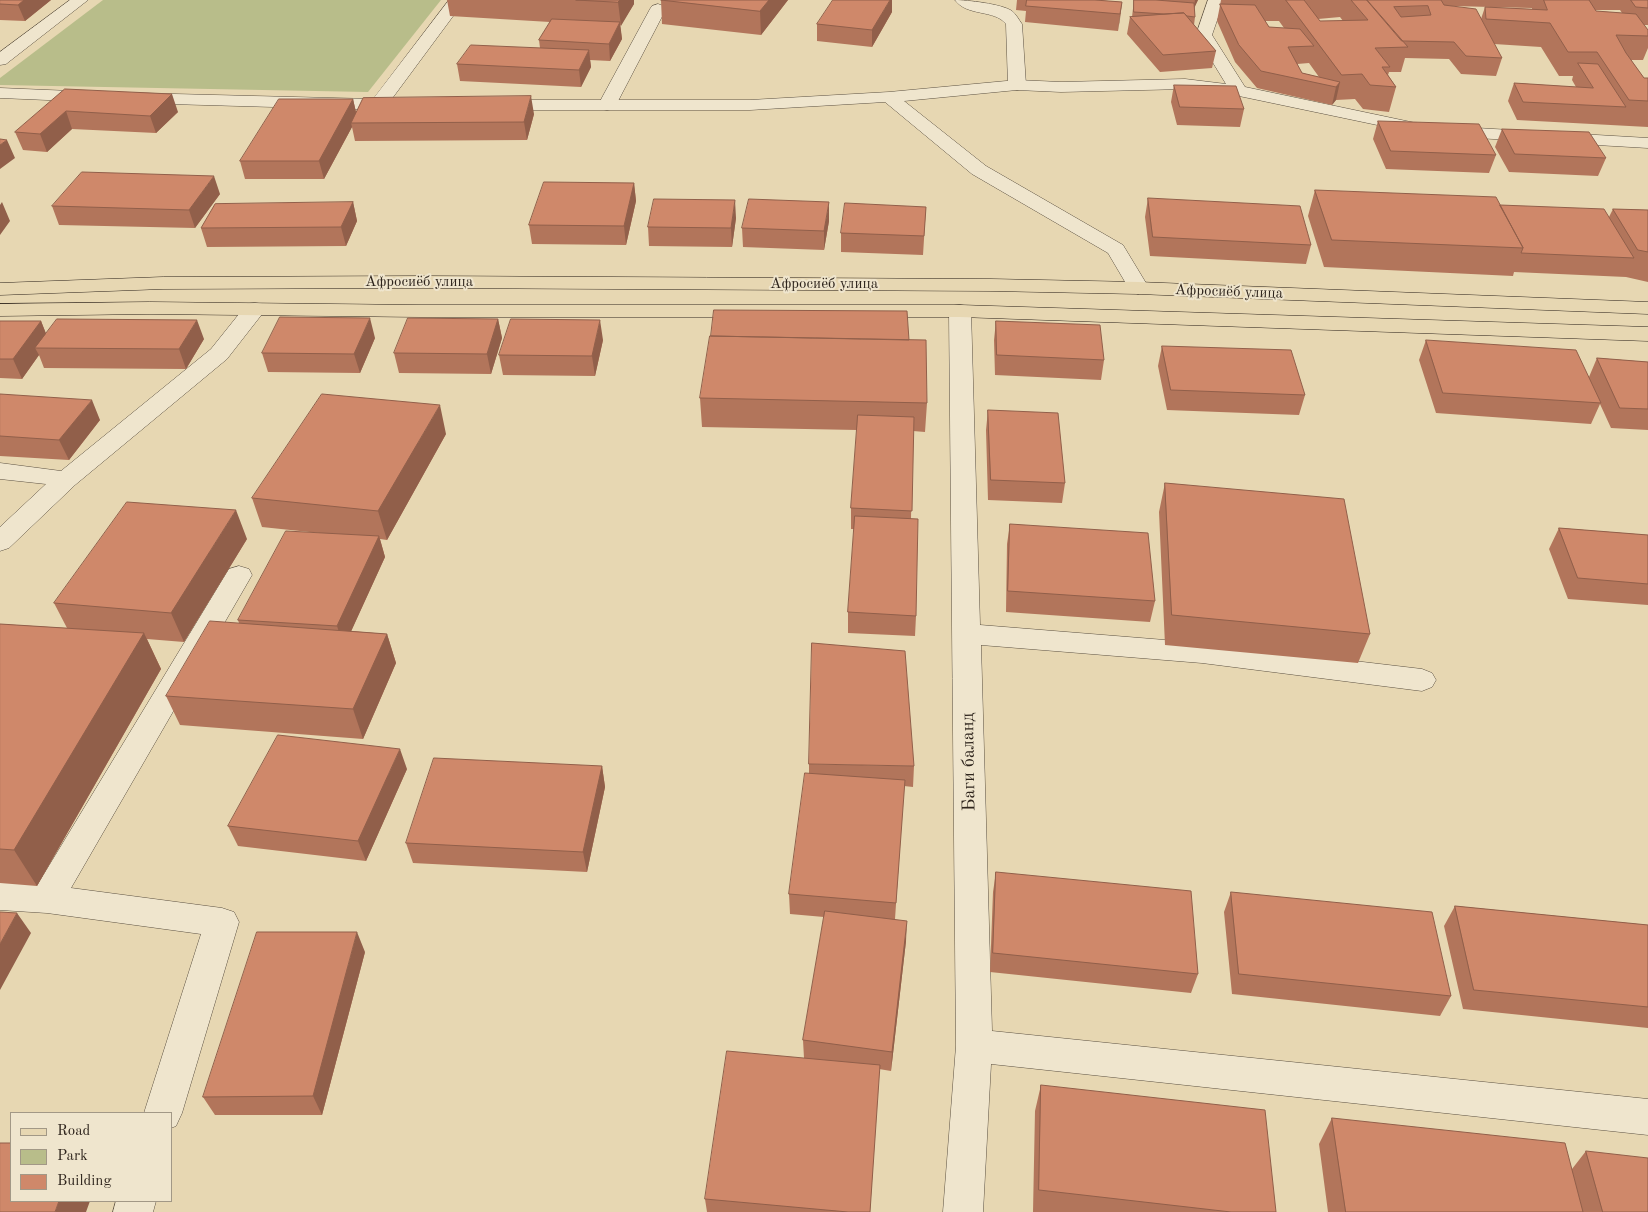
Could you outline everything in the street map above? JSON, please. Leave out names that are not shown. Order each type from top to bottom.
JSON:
[{"type":"main road","name":"Афросиёб улица","points":[[0,289],[163,283],[423,282],[991,285],[1138,288],[1648,308]]},
{"type":"main road","points":[[1556,304],[1564,330]]},
{"type":"main road","name":"Афросиёб улица","points":[[0,310],[150,308],[420,312],[960,311],[1648,334]]},
{"type":"street","points":[[0,60],[80,0]]},
{"type":"street","points":[[378,105],[457,0]]},
{"type":"street","points":[[963,0],[968,4],[1006,14],[1014,24],[1016,85]]},
{"type":"street","points":[[1216,0],[1204,35],[1239,91]]},
{"type":"street","points":[[607,105],[658,9]]},
{"type":"street","points":[[477,105],[750,105],[889,97],[1016,85],[1061,87],[1185,84],[1239,91],[1425,130],[1648,143]]},
{"type":"street","points":[[0,93],[418,105]]},
{"type":"street","points":[[889,97],[979,170],[1116,249],[1138,288]]},
{"type":"street","points":[[0,542],[66,479],[219,354],[255,309]]},
{"type":"street","name":"Баги баланд","points":[[960,311],[974,1046],[963,1212]]},
{"type":"street","points":[[0,471],[66,479]]},
{"type":"street","points":[[46,899],[239,575]]},
{"type":"street","points":[[966,634],[1202,653],[1422,680]]},
{"type":"street","points":[[0,896],[46,899],[222,922],[163,1112]]},
{"type":"street","points":[[974,1046],[1648,1117]]},
{"type":"green space","points":[[103,0],[441,0],[368,92],[0,85],[0,78]]},
{"type":"building","points":[[0,0],[24,0],[18,5],[0,4]]},
{"type":"building","points":[[576,0],[620,0],[618,2]]},
{"type":"building","points":[[661,0],[769,0],[760,11]]},
{"type":"building","points":[[833,0],[890,0],[872,30],[817,24]]},
{"type":"building","points":[[1027,0],[1122,2],[1120,14],[1026,6]]},
{"type":"building","points":[[1134,0],[1194,3],[1195,17],[1187,16],[1184,13],[1134,12]]},
{"type":"building","points":[[1286,0],[1304,0],[1320,21],[1368,20],[1351,0],[1367,0],[1408,47],[1375,48],[1390,67],[1382,67],[1396,87],[1370,85],[1362,74],[1342,75]]},
{"type":"building","points":[[1367,0],[1441,0],[1444,5],[1476,9],[1502,58],[1466,56],[1454,42],[1402,41]],"holes":[[[1428,6],[1431,15],[1401,17],[1394,7]]]},
{"type":"building","points":[[1544,0],[1589,0],[1596,11],[1636,14],[1648,30],[1648,36],[1616,35],[1644,78],[1648,78],[1648,101],[1629,100],[1597,52],[1568,52],[1550,23],[1486,19],[1485,7],[1547,10]]},
{"type":"building","points":[[1631,0],[1648,0],[1648,8],[1636,7]]},
{"type":"building","points":[[1220,4],[1255,5],[1269,27],[1300,29],[1314,46],[1288,47],[1302,73],[1340,82],[1336,87],[1261,71],[1239,45]]},
{"type":"building","points":[[1184,13],[1216,51],[1163,55],[1130,17]]},
{"type":"building","points":[[552,19],[620,22],[609,44],[539,40]]},
{"type":"building","points":[[471,45],[589,50],[579,70],[457,64]]},
{"type":"building","points":[[1578,63],[1598,64],[1626,107],[1523,102],[1514,83],[1593,88]]},
{"type":"building","points":[[1174,85],[1236,86],[1244,109],[1180,107]]},
{"type":"building","points":[[65,89],[172,94],[150,116],[66,111],[40,134],[15,132]]},
{"type":"building","points":[[531,96],[524,122],[351,123],[363,98]]},
{"type":"building","points":[[279,99],[353,99],[319,161],[240,161]]},
{"type":"building","points":[[1378,121],[1479,124],[1496,155],[1391,151]]},
{"type":"building","points":[[1502,129],[1589,132],[1606,158],[1515,154]]},
{"type":"building","points":[[0,139],[7,140],[0,145]]},
{"type":"building","points":[[82,172],[214,176],[189,210],[52,206]]},
{"type":"building","points":[[544,182],[634,183],[624,226],[529,225]]},
{"type":"building","points":[[1315,190],[1496,197],[1523,248],[1332,240]]},
{"type":"building","points":[[1148,198],[1300,206],[1311,245],[1153,237]]},
{"type":"building","points":[[654,199],[735,200],[731,228],[648,227]]},
{"type":"building","points":[[749,199],[829,202],[824,231],[742,228]]},
{"type":"building","points":[[353,202],[341,227],[201,228],[215,204]]},
{"type":"building","points":[[845,203],[926,207],[924,236],[841,233]]},
{"type":"building","points":[[1500,205],[1604,209],[1634,258],[1521,253],[1523,248]]},
{"type":"building","points":[[1613,209],[1648,210],[1648,252],[1638,250]]},
{"type":"building","points":[[714,310],[907,311],[909,340],[711,336]]},
{"type":"building","points":[[280,317],[370,318],[354,354],[262,353]]},
{"type":"building","points":[[408,318],[498,319],[487,354],[394,353]]},
{"type":"building","points":[[57,319],[197,320],[179,349],[35,348]]},
{"type":"building","points":[[511,319],[600,320],[592,356],[499,355]]},
{"type":"building","points":[[0,321],[41,321],[13,359],[0,359]]},
{"type":"building","points":[[996,321],[1100,325],[1104,360],[997,355]]},
{"type":"building","points":[[710,336],[926,340],[927,403],[700,398]]},
{"type":"building","points":[[1426,340],[1576,350],[1601,403],[1443,393]]},
{"type":"building","points":[[1162,346],[1291,350],[1305,395],[1171,390]]},
{"type":"building","points":[[1597,358],[1648,362],[1648,409],[1620,408]]},
{"type":"building","points":[[0,394],[92,400],[59,440],[0,436]]},
{"type":"building","points":[[322,394],[440,405],[378,511],[252,498]]},
{"type":"building","points":[[988,410],[1058,413],[1065,483],[991,480]]},
{"type":"building","points":[[858,415],[914,417],[912,511],[851,508]]},
{"type":"building","points":[[1165,483],[1344,499],[1370,634],[1172,615]]},
{"type":"building","points":[[127,502],[236,510],[171,613],[54,603]]},
{"type":"building","points":[[855,516],[918,519],[916,616],[848,612]]},
{"type":"building","points":[[1010,524],[1148,533],[1155,601],[1008,591]]},
{"type":"building","points":[[1559,528],[1648,535],[1648,584],[1578,578]]},
{"type":"building","points":[[286,531],[379,536],[337,626],[238,620]]},
{"type":"building","points":[[210,621],[387,634],[353,709],[166,696]]},
{"type":"building","points":[[0,624],[144,633],[14,850],[0,849]]},
{"type":"building","points":[[812,643],[905,651],[914,766],[809,764]]},
{"type":"building","points":[[278,735],[400,749],[358,841],[228,826]]},
{"type":"building","points":[[434,758],[602,766],[583,852],[406,843]]},
{"type":"building","points":[[805,773],[905,780],[896,903],[789,894]]},
{"type":"building","points":[[996,872],[1191,891],[1198,974],[993,953]]},
{"type":"building","points":[[1231,892],[1432,912],[1451,996],[1239,974]]},
{"type":"building","points":[[1455,906],[1648,925],[1648,1007],[1474,990]]},
{"type":"building","points":[[825,911],[907,921],[892,1052],[803,1040]]},
{"type":"building","points":[[0,912],[17,913],[0,944]]},
{"type":"building","points":[[257,932],[357,932],[313,1096],[203,1097]]},
{"type":"building","points":[[727,1051],[880,1065],[870,1212],[848,1212],[705,1199]]},
{"type":"building","points":[[1041,1085],[1265,1110],[1276,1212],[1231,1212],[1039,1190]]},
{"type":"building","points":[[1332,1118],[1565,1143],[1583,1212],[1346,1212]]},
{"type":"building","points":[[0,1143],[10,1143],[10,1202],[59,1202],[55,1212],[0,1212]]},
{"type":"building","points":[[1586,1151],[1648,1158],[1648,1212],[1603,1212]]}]
